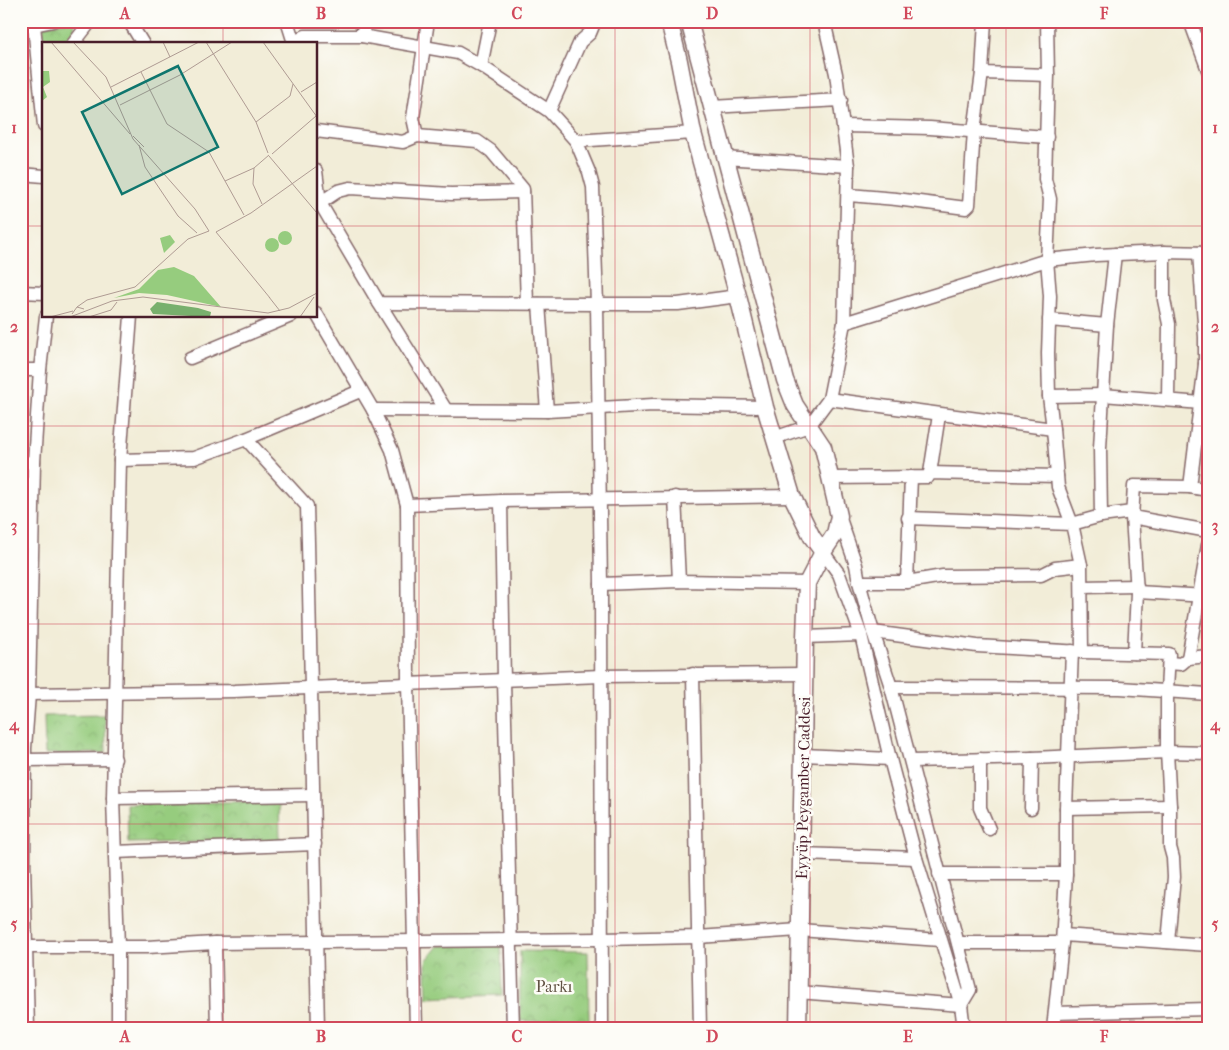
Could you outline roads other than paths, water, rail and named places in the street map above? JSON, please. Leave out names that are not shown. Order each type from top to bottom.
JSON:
[{"type":"main road","points":[[669,21],[693,133],[738,296],[765,407],[792,496],[812,537],[823,552]]},
{"type":"main road","points":[[688,21],[785,380],[795,405],[823,447],[839,516]]},
{"type":"main road","name":"Eyyüp Peygamber Caddesi","points":[[802,1028],[798,992],[807,583],[835,534],[839,516]]},
{"type":"street","points":[[42,82],[30,25],[53,21]]},
{"type":"street","points":[[75,42],[91,21]]},
{"type":"street","points":[[129,21],[142,42]]},
{"type":"street","points":[[290,21],[289,27],[294,42]]},
{"type":"street","points":[[362,36],[365,21]]},
{"type":"street","points":[[417,136],[413,118],[428,21]]},
{"type":"street","points":[[481,66],[490,21]]},
{"type":"street","points":[[549,111],[580,42],[590,32],[596,21]]},
{"type":"street","points":[[774,438],[809,426],[830,400],[844,323],[849,196],[848,166],[841,100],[824,21]]},
{"type":"street","points":[[849,196],[896,199],[966,208],[969,205],[974,131],[982,73],[985,21]]},
{"type":"street","points":[[1047,21],[1048,75],[1045,179],[1050,199],[1047,260],[1050,296],[1049,396],[1058,487],[1072,524],[1082,565],[1077,651],[1071,687],[1066,808],[1066,874],[1053,1029]]},
{"type":"street","points":[[1190,21],[1208,70]]},
{"type":"street","points":[[296,42],[305,36],[362,36],[458,53],[549,111],[576,141],[589,172],[593,187],[598,304],[602,1029]]},
{"type":"street","points":[[982,73],[1048,75]]},
{"type":"street","points":[[711,107],[841,100]]},
{"type":"street","points":[[844,126],[930,128],[1047,136]]},
{"type":"street","points":[[318,132],[403,142],[417,136],[477,141],[491,151],[505,166],[523,192],[533,304],[547,411]]},
{"type":"street","points":[[576,141],[693,133]]},
{"type":"street","points":[[724,158],[848,166]]},
{"type":"street","points":[[21,174],[42,176]]},
{"type":"street","points":[[446,410],[318,204],[338,191],[350,188],[442,194],[523,192]]},
{"type":"street","points":[[1164,252],[1164,300],[1169,324],[1168,399]]},
{"type":"street","points":[[844,323],[1047,260],[1115,254],[1203,253],[1206,364],[1190,487]]},
{"type":"street","points":[[1101,516],[1100,448],[1107,325],[1115,254]]},
{"type":"street","points":[[21,292],[42,293]]},
{"type":"street","points":[[378,303],[678,304],[738,296]]},
{"type":"street","points":[[318,316],[360,391],[373,410],[392,450],[407,505],[408,683],[416,1029]]},
{"type":"street","points":[[28,1029],[24,947],[23,864],[24,752],[29,694],[25,677],[27,528],[46,318]]},
{"type":"street","points":[[118,1029],[118,948],[113,798],[120,460],[131,318]]},
{"type":"street","points":[[190,358],[286,318]]},
{"type":"street","points":[[1049,320],[1107,325]]},
{"type":"street","points":[[21,370],[40,370]]},
{"type":"street","points":[[120,460],[194,458],[246,439],[360,391]]},
{"type":"street","points":[[1049,396],[1103,395],[1201,403]]},
{"type":"street","points":[[830,400],[1053,428]]},
{"type":"street","points":[[373,410],[547,411],[654,405],[765,407]]},
{"type":"street","points":[[830,478],[928,477],[939,414]]},
{"type":"street","points":[[246,439],[307,506],[318,1029]]},
{"type":"street","points":[[21,462],[34,462]]},
{"type":"street","points":[[930,473],[1057,476]]},
{"type":"street","points":[[907,582],[911,477]]},
{"type":"street","points":[[1134,653],[1137,589],[1132,514],[1134,486],[1190,487],[1208,490]]},
{"type":"street","points":[[407,505],[501,501],[792,496]]},
{"type":"street","points":[[675,497],[679,581]]},
{"type":"street","points":[[501,501],[513,1029]]},
{"type":"street","points":[[908,518],[1072,524],[1101,516],[1132,514],[1208,531]]},
{"type":"street","points":[[839,516],[856,565],[890,759],[916,858],[961,1005],[964,1029]]},
{"type":"street","points":[[1188,658],[1204,596],[1208,545]]},
{"type":"street","points":[[823,552],[839,574],[891,687],[970,990],[961,1005]]},
{"type":"street","points":[[859,582],[907,582],[943,576],[1042,575],[1054,568],[1082,565]]},
{"type":"street","points":[[601,584],[679,581],[807,583]]},
{"type":"street","points":[[1082,587],[1137,589],[1204,596]]},
{"type":"street","points":[[805,637],[867,634],[977,646],[1169,654],[1167,752],[1170,847],[1173,858],[1174,877],[1168,942]]},
{"type":"street","points":[[1169,663],[1181,664],[1188,658],[1208,656]]},
{"type":"street","points":[[693,674],[700,1029]]},
{"type":"street","points":[[29,694],[234,692],[312,687],[601,676],[805,674]]},
{"type":"street","points":[[891,687],[1071,687],[1167,690],[1208,694]]},
{"type":"street","points":[[24,752],[115,759]]},
{"type":"street","points":[[911,762],[1167,752],[1208,753]]},
{"type":"street","points":[[803,755],[890,759]]},
{"type":"street","points":[[1031,808],[1032,758]]},
{"type":"street","points":[[980,760],[980,808],[989,829]]},
{"type":"street","points":[[113,798],[313,795]]},
{"type":"street","points":[[1066,808],[1170,806]]},
{"type":"street","points":[[115,852],[315,844]]},
{"type":"street","points":[[802,854],[916,858]]},
{"type":"street","points":[[939,874],[1066,874]]},
{"type":"street","points":[[24,947],[118,948],[316,942],[698,937],[799,930],[940,940]]},
{"type":"street","points":[[958,943],[1062,939],[1208,945]]},
{"type":"street","points":[[215,944],[217,1029]]},
{"type":"street","points":[[798,992],[961,1005]]},
{"type":"street","points":[[1055,1013],[1208,1009]]},
{"type":"park label","name":"Parkı","points":[[554,986]]}]
